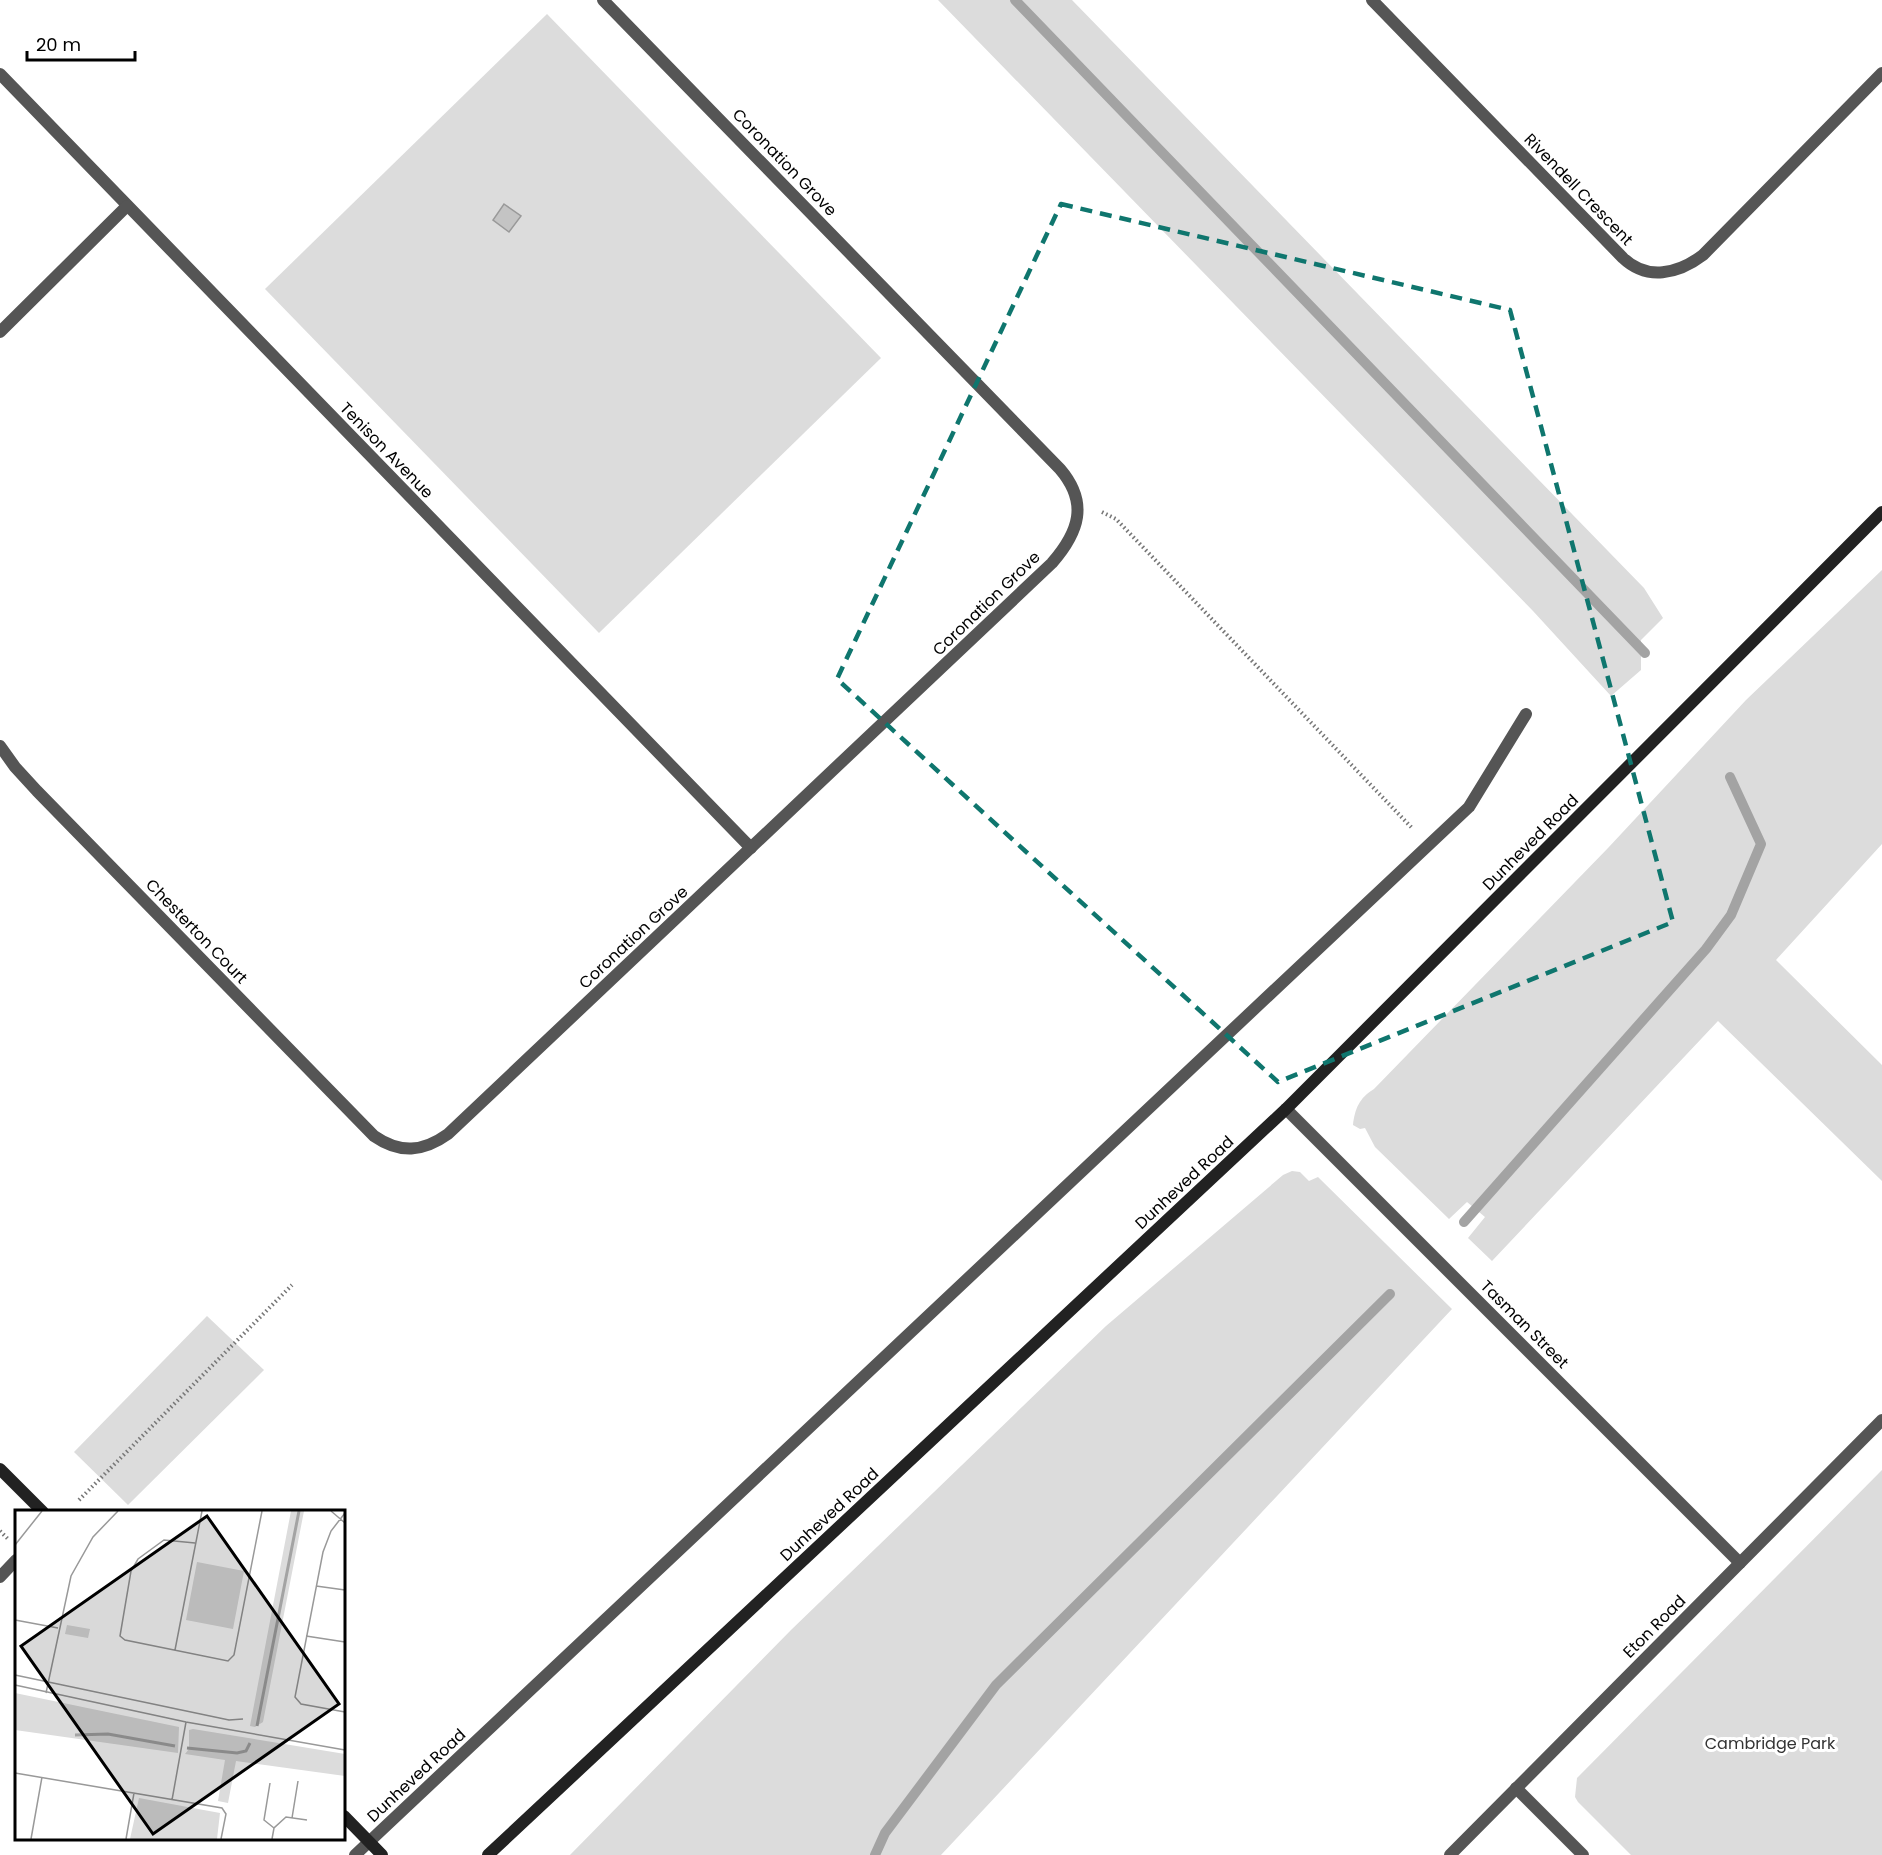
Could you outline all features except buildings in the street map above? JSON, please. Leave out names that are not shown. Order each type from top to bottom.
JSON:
[{"type":"main road","name":"Dunheved Road","points":[[488,1855],[1286,1109],[1882,512]]},
{"type":"main road","points":[[0,1468],[41,1510]]},
{"type":"main road","points":[[345,1817],[382,1855]]},
{"type":"street","name":"Coronation Grove","points":[[374,1136],[394,1147],[412,1150],[432,1145],[448,1134],[1052,563],[1072,537],[1077,521],[1076,496],[1072,485],[1060,469],[603,0]]},
{"type":"street","name":"Rivendell Crescent","points":[[1372,0],[1623,258],[1634,267],[1648,272],[1674,272],[1703,255],[1882,73]]},
{"type":"street","name":"Tenison Avenue","points":[[0,74],[752,848]]},
{"type":"street","points":[[0,332],[127,206]]},
{"type":"street","name":"Dunheved Road","points":[[355,1855],[1469,807],[1526,714]]},
{"type":"street","name":"Chesterton Court","points":[[0,746],[37,791],[374,1136]]},
{"type":"street","name":"Tasman Street","points":[[1286,1109],[1740,1563]]},
{"type":"street","name":"Eton Road","points":[[1450,1855],[1882,1420]]},
{"type":"street","points":[[0,1576],[15,1561]]},
{"type":"street","points":[[1516,1788],[1583,1855]]},
{"type":"path","points":[[1103,512],[1116,519],[1416,832]]},
{"type":"path","points":[[79,1500],[292,1285]]},
{"type":"highlighted area","points":[[1061,204],[1510,310],[1673,922],[1278,1082],[837,679]]},
{"type":"green space","points":[[938,0],[1072,0],[1644,588],[1663,618],[1641,640],[1641,670],[1611,696],[1533,611]]},
{"type":"green space","points":[[547,14],[881,358],[599,633],[265,289]]},
{"type":"green space","points":[[1882,570],[1882,844],[1776,960],[1882,1065],[1882,1181],[1718,1021],[1492,1261],[1468,1238],[1485,1217],[1467,1202],[1449,1219],[1375,1147],[1365,1128],[1360,1129],[1353,1125],[1359,1104],[1608,848],[1746,700]]},
{"type":"green space","points":[[1292,1171],[1300,1172],[1309,1181],[1318,1177],[1452,1309],[941,1855],[570,1855],[791,1630],[1106,1326],[1283,1175]]},
{"type":"green space","points":[[207,1316],[264,1370],[128,1505],[74,1452]]},
{"type":"green space","name":"Cambridge Park","points":[[1882,1470],[1882,1855],[1631,1855],[1578,1802],[1575,1797],[1577,1778]]},
{"type":"waterway","points":[[1015,0],[1645,653]]},
{"type":"waterway","points":[[1464,1222],[1706,949],[1731,915],[1761,844],[1730,777]]},
{"type":"waterway","points":[[875,1855],[885,1833],[996,1685],[1390,1294]]}]
